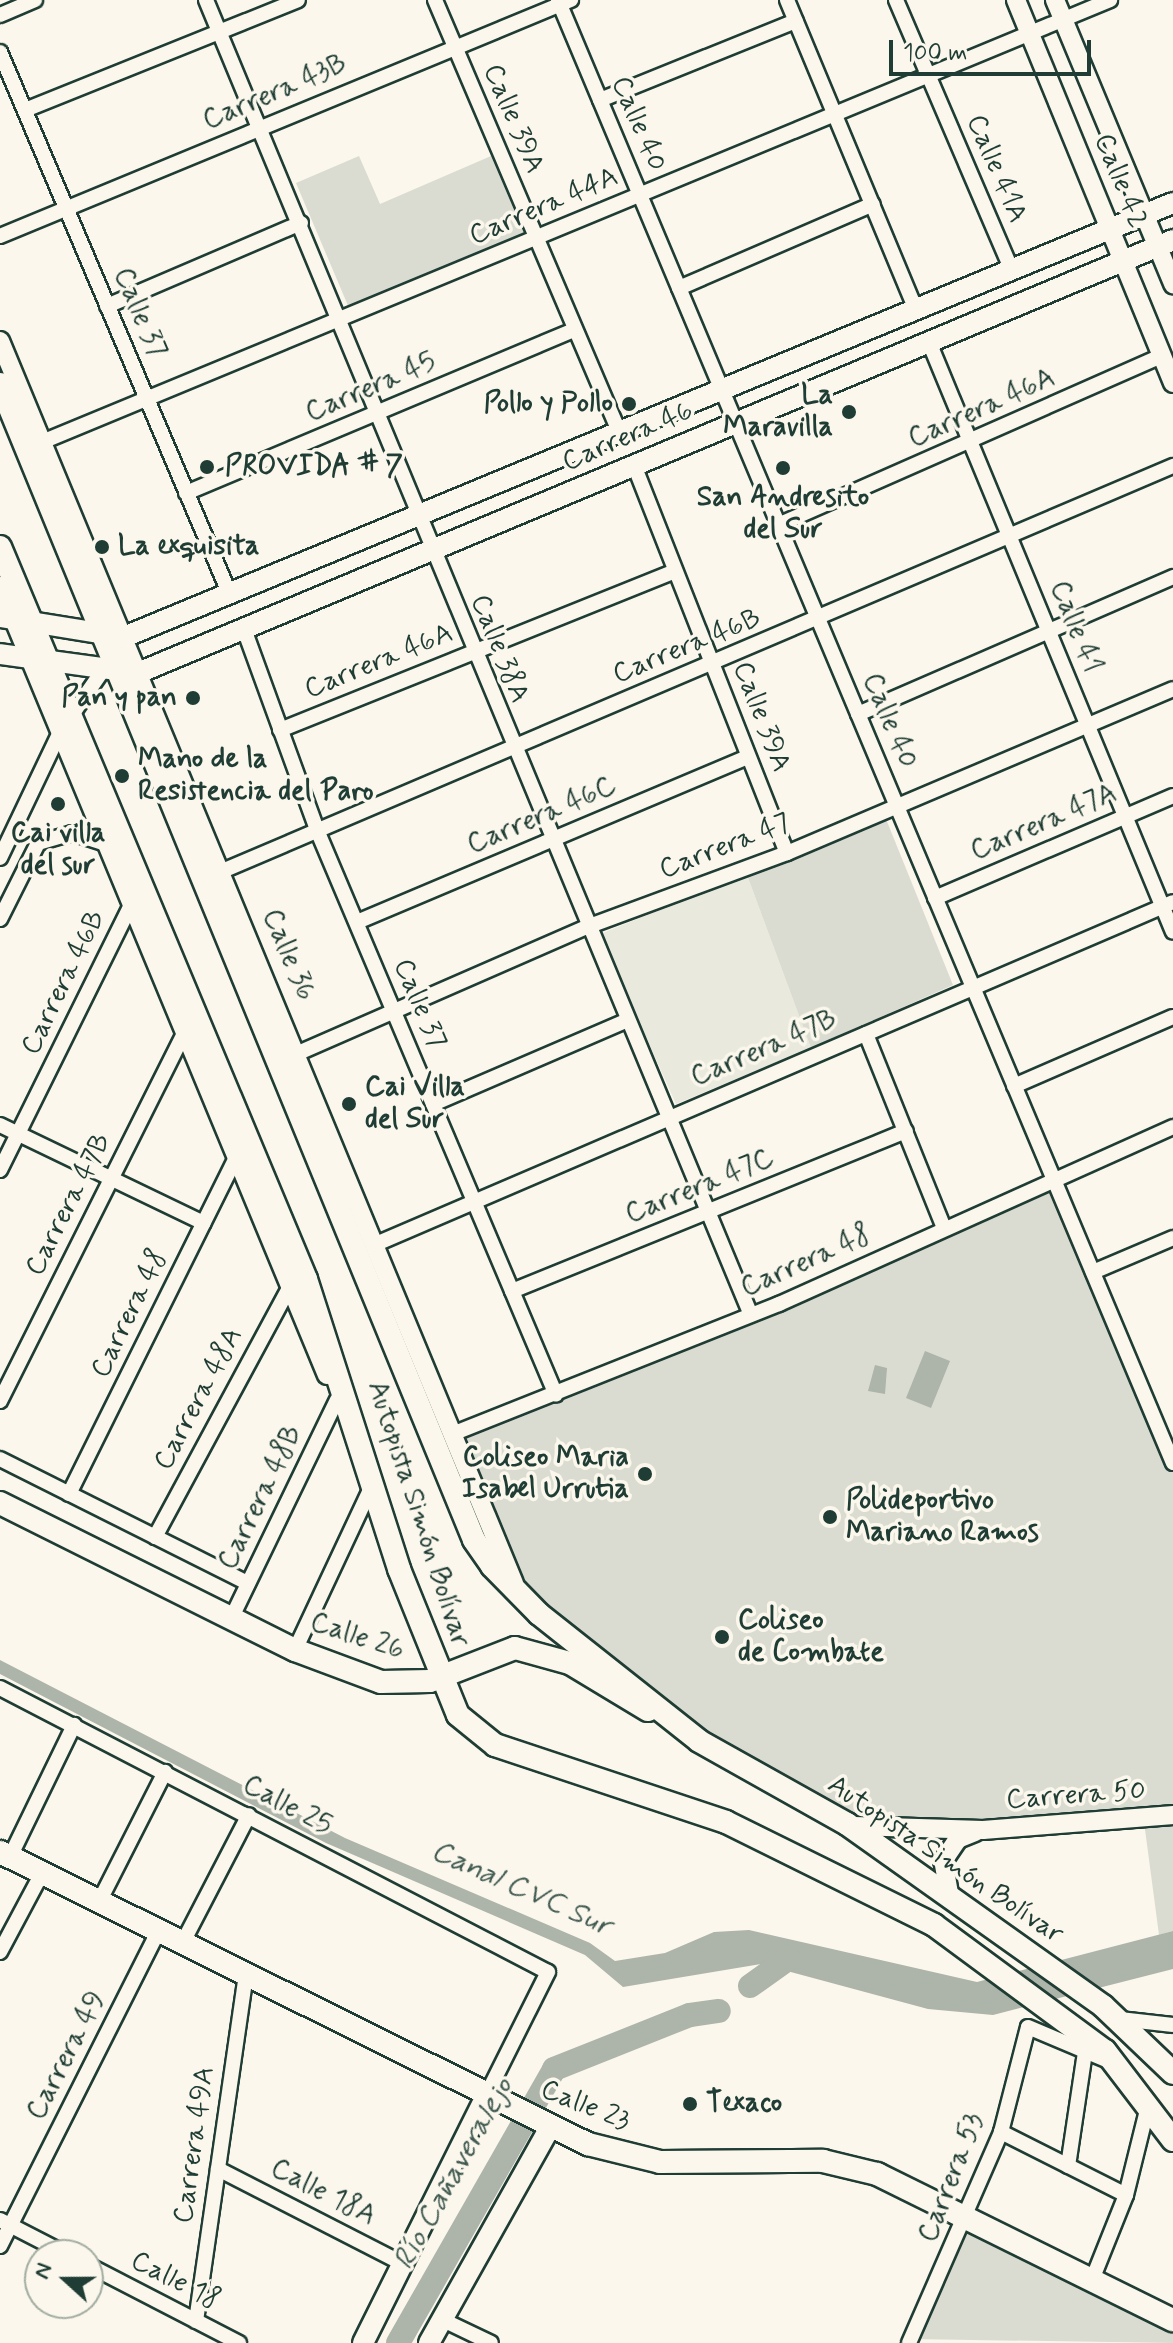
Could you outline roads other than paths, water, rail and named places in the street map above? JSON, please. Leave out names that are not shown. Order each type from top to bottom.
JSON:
[{"type":"main road","name":"Carrera 46","points":[[17,623],[117,658],[230,595],[1173,203]]},
{"type":"main road","name":"Carrera 46","points":[[0,654],[40,663],[117,658],[244,629],[1165,243]]},
{"type":"main road","name":"Autopista Simón Bolívar","points":[[0,384],[182,805],[474,1540],[520,1593],[699,1741],[847,1824],[1112,2012],[1173,2073]]},
{"type":"main road","name":"Autopista Simón Bolívar","points":[[0,547],[17,623],[40,663],[165,964],[306,1279],[399,1569],[453,1706],[495,1745],[808,1857],[934,1925],[1073,2025],[1118,2064],[1173,2140]]},
{"type":"main road","name":"Calle 26","points":[[0,1503],[295,1650],[381,1682],[441,1677],[515,1648],[554,1657],[699,1741]]},
{"type":"main road","points":[[453,1706],[468,1664]]},
{"type":"main road","name":"Calle 23","points":[[5,1854],[544,2124],[660,2162],[846,2165],[968,2216],[1173,2320]]},
{"type":"main road","points":[[363,2343],[492,2099]]},
{"type":"main road","points":[[429,2343],[544,2124]]},
{"type":"street","points":[[0,15],[35,0]]},
{"type":"street","name":"Calle 38A","points":[[206,0],[262,125],[338,323],[511,748],[751,1315]]},
{"type":"street","points":[[25,110],[298,0]]},
{"type":"street","name":"Calle 39A","points":[[435,0],[620,433]]},
{"type":"street","points":[[787,0],[916,310]]},
{"type":"street","name":"Calle 41A","points":[[896,0],[1012,270]]},
{"type":"street","name":"Calle 42","points":[[1016,0],[1173,383]]},
{"type":"street","name":"Calle 42","points":[[1055,0],[1144,215],[1165,243],[1173,284]]},
{"type":"street","name":"Carrera 44A","points":[[42,442],[338,323],[640,194],[836,116],[1110,0]]},
{"type":"street","name":"Carrera 43B","points":[[0,236],[67,211],[262,125],[563,2]]},
{"type":"street","name":"Calle 40","points":[[563,2],[600,100],[1014,1086],[1168,1440],[1173,1463]]},
{"type":"street","points":[[600,100],[796,21]]},
{"type":"street","name":"Calle 37","points":[[0,52],[230,595]]},
{"type":"street","points":[[679,288],[873,204]]},
{"type":"street","points":[[107,306],[301,223]]},
{"type":"street","name":"Carrera 45","points":[[186,493],[574,330]]},
{"type":"street","points":[[0,341],[42,442],[117,658],[66,724],[0,858]]},
{"type":"street","name":"Calle 41","points":[[929,342],[1125,817],[1168,904],[1173,932]]},
{"type":"street","name":"Carrera 46A","points":[[778,525],[971,444],[1162,356]]},
{"type":"street","name":"Calle 39A","points":[[634,465],[787,853]]},
{"type":"street","name":"Carrera 46B","points":[[220,872],[819,621],[1173,466]]},
{"type":"street","name":"Carrera 46A","points":[[280,730],[675,571]]},
{"type":"street","points":[[858,714],[1173,577]]},
{"type":"street","points":[[0,586],[17,623]]},
{"type":"street","name":"Calle 37","points":[[244,629],[317,830],[556,1395]]},
{"type":"street","name":"Carrera 47","points":[[296,1054],[587,927],[787,853],[1089,729],[1173,689]]},
{"type":"street","points":[[66,724],[106,844],[131,905],[165,964],[185,1032],[337,1400],[399,1569]]},
{"type":"street","name":"Carrera 46C","points":[[357,922],[748,757]]},
{"type":"street","name":"Carrera 47A","points":[[935,898],[1173,796]]},
{"type":"street","name":"Calle 36","points":[[182,805],[220,872],[520,1593]]},
{"type":"street","points":[[0,919],[38,843],[72,833],[106,844]]},
{"type":"street","name":"Carrera 47B","points":[[376,1244],[473,1199],[1168,904]]},
{"type":"street","name":"Carrera 46B","points":[[0,1170],[131,905]]},
{"type":"street","points":[[1014,1086],[1173,1017]]},
{"type":"street","points":[[433,1104],[626,1021]]},
{"type":"street","name":"Carrera 47B","points":[[0,1401],[185,1032]]},
{"type":"street","points":[[866,1034],[944,1228]]},
{"type":"street","points":[[0,1125],[204,1223]]},
{"type":"street","name":"Carrera 48","points":[[455,1433],[751,1315],[1053,1177],[1173,1127]]},
{"type":"street","name":"Carrera 47C","points":[[512,1291],[906,1131]]},
{"type":"street","name":"Carrera 48","points":[[69,1494],[236,1158]]},
{"type":"street","points":[[1093,1272],[1173,1238]]},
{"type":"street","name":"Carrera 48A","points":[[155,1537],[290,1286]]},
{"type":"street","name":"Carrera 48B","points":[[231,1619],[337,1400]]},
{"type":"street","points":[[0,1459],[248,1583]]},
{"type":"street","points":[[295,1650],[369,1492]]},
{"type":"street","name":"Calle 25","points":[[0,1688],[548,1972],[492,2099]]},
{"type":"street","points":[[5,1854],[74,1725]]},
{"type":"street","points":[[99,1902],[165,1772]]},
{"type":"street","points":[[182,1944],[249,1815]]},
{"type":"street","name":"Carrera 50","points":[[847,1824],[983,1830],[1173,1815]]},
{"type":"street","name":"Carrera 50","points":[[950,1899],[941,1874],[949,1849],[983,1830]]},
{"type":"street","points":[[0,1952],[42,1873]]},
{"type":"street","name":"Carrera 49","points":[[0,2246],[5,2223],[158,1932]]},
{"type":"street","name":"Carrera 49A","points":[[196,2321],[246,1976]]},
{"type":"street","points":[[1112,2012],[1173,2025]]},
{"type":"street","name":"Carrera 53","points":[[909,2343],[968,2216],[1001,2132],[1028,2027],[1085,2052]]},
{"type":"street","points":[[1068,2166],[1085,2052],[1118,2064]]},
{"type":"street","points":[[1092,2280],[1126,2195],[1148,2106]]},
{"type":"street","points":[[1001,2132],[1126,2195]]},
{"type":"street","name":"Calle 18A","points":[[218,2169],[404,2264]]},
{"type":"street","points":[[5,2223],[36,2239]]},
{"type":"street","name":"Calle 18","points":[[104,2273],[239,2343]]},
{"type":"street","points":[[443,2320],[491,2343]]},
{"type":"waterway","name":"Río Cañaveralejo","points":[[750,1986],[788,1959]]},
{"type":"waterway","name":"Río Cañaveralejo","points":[[398,2343],[554,2069],[690,2015],[719,2011]]},
{"type":"place","name":"Pollo y Pollo","points":[[629,404]]},
{"type":"place","name":"La Maravilla","points":[[849,412]]},
{"type":"place","name":"PROVIDA # 7","points":[[207,467]]},
{"type":"place","name":"San Andresito del Sur","points":[[783,468]]},
{"type":"place","name":"La exquisita","points":[[102,547]]},
{"type":"place","name":"Pan y pan","points":[[193,698]]},
{"type":"place","name":"Mano de la Resistencia del Paro","points":[[122,776]]},
{"type":"place","name":"Cai villa del sur","points":[[58,804]]},
{"type":"place","name":"Cai Villa del Sur","points":[[349,1104]]},
{"type":"place","name":"Coliseo Maria Isabel Urrutia","points":[[645,1474]]},
{"type":"place","name":"Polideportivo Mariano Ramos","points":[[830,1517]]},
{"type":"place","name":"Coliseo de Combate","points":[[722,1637]]},
{"type":"place","name":"Texaco","points":[[690,2104]]},
{"type":"water label","name":"Canal CVC Sur","points":[[521,1889]]}]
